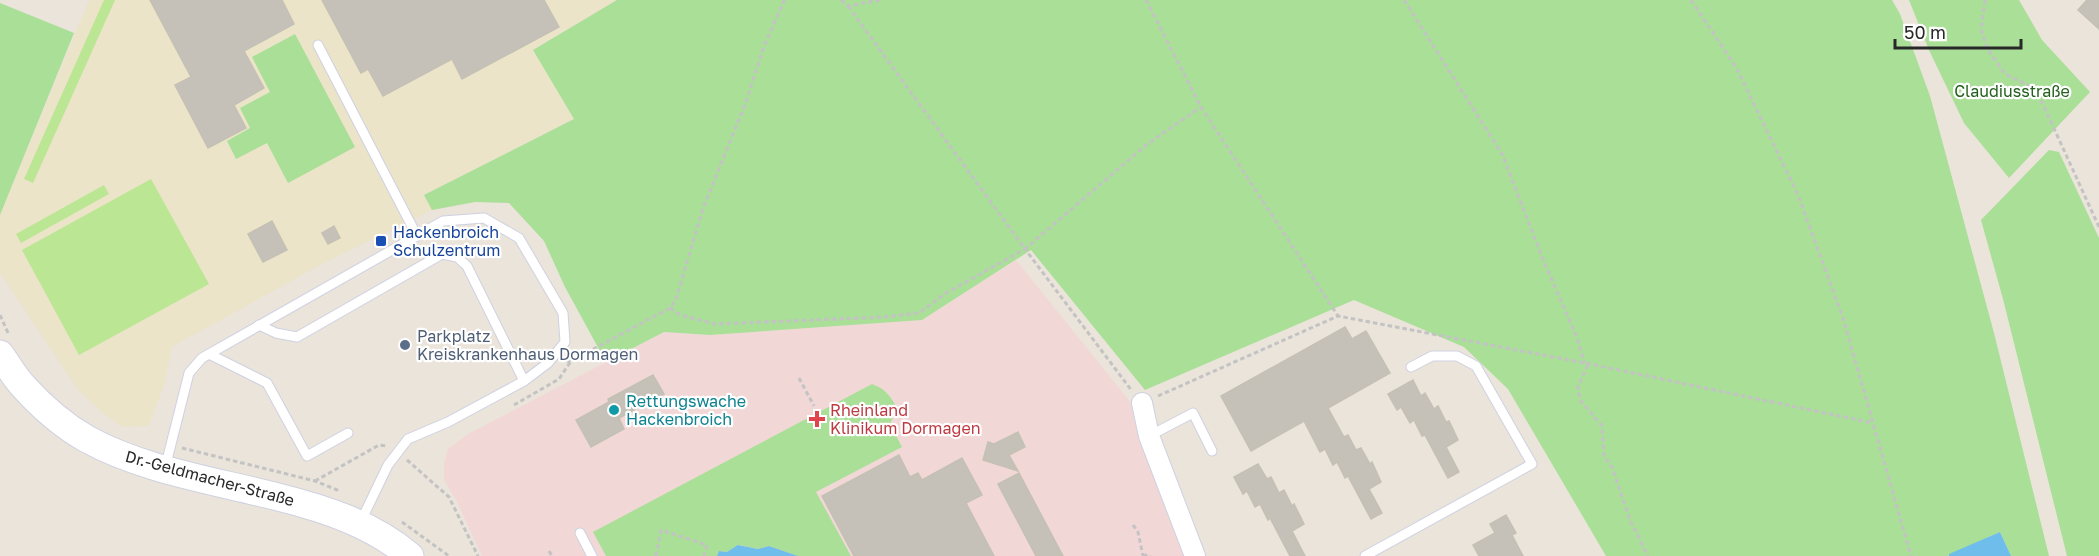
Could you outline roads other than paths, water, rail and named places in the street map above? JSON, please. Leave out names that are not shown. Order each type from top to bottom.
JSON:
[{"type":"street","name":"Dr.-Geldmacher-Straße","points":[[6,347],[22,386],[55,417],[87,439],[127,456],[168,457],[316,506],[360,523],[410,556]]},
{"type":"street","points":[[1142,403],[1149,436],[1195,556]]},
{"type":"lane","points":[[318,45],[417,236]]},
{"type":"lane","points":[[168,457],[189,373],[202,358],[443,221],[484,218],[519,238],[563,313],[565,342],[548,363],[524,381],[448,422],[408,439],[388,465],[360,523]]},
{"type":"lane","points":[[259,325],[276,333],[297,337],[442,254],[457,257],[467,266],[524,381]]},
{"type":"lane","points":[[209,354],[267,383],[307,456],[348,433]]},
{"type":"lane","points":[[1365,556],[1532,464],[1476,366],[1457,356],[1431,356],[1411,367]]},
{"type":"lane","points":[[1149,436],[1193,413],[1212,451]]},
{"type":"lane","points":[[580,533],[592,556]]},
{"type":"water","points":[[2000,532],[2011,556],[1949,556],[1949,554]]},
{"type":"water","points":[[738,545],[758,549],[769,546],[798,556],[717,556],[719,551],[727,552]]},
{"type":"place","name":"Hackenbroich Schulzentrum","points":[[381,241]]},
{"type":"place","name":"Parkplatz Kreiskrankenhaus Dormagen","points":[[405,345]]},
{"type":"place","name":"Rettungswache Hackenbroich","points":[[614,410]]},
{"type":"place","name":"Rheinland Klinikum Dormagen","points":[[817,419]]},
{"type":"park label","name":"Claudiusstraße","points":[[2012,91]]}]
